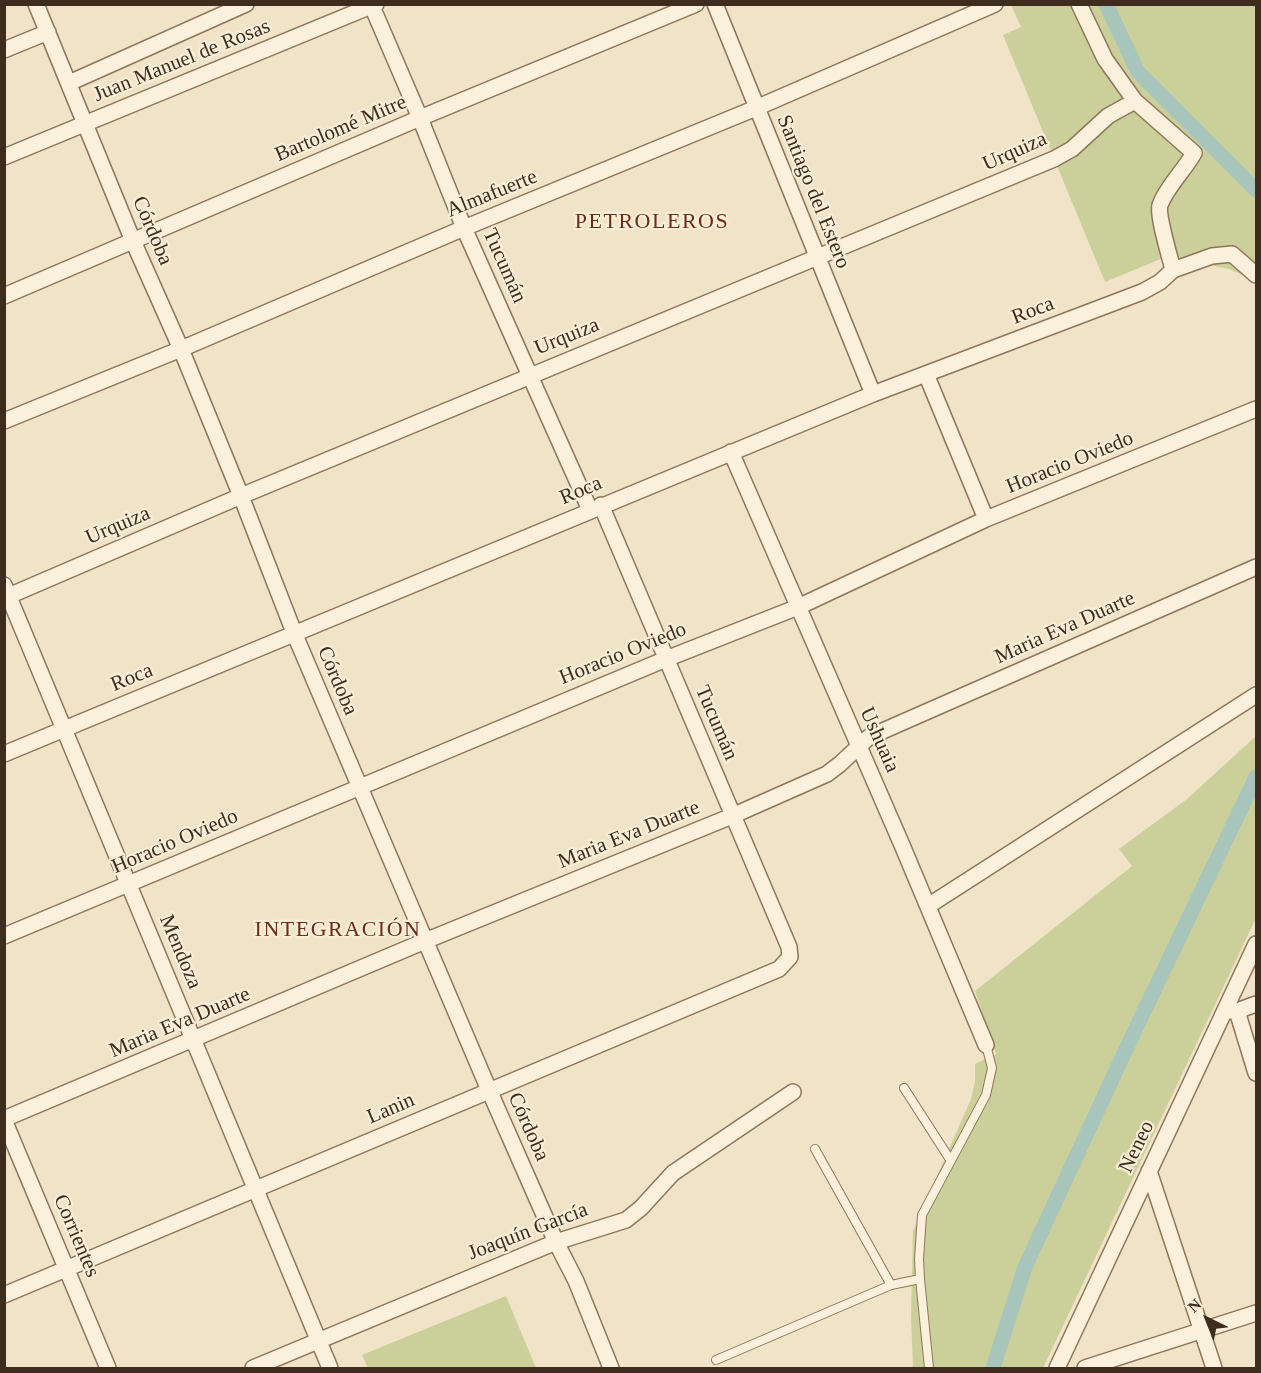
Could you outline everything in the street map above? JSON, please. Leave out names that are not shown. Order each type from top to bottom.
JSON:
[{"type":"street","name":"Córdoba","points":[[36,4],[133,241],[181,349],[295,635],[489,1090],[556,1242],[576,1281],[611,1368]]},
{"type":"street","points":[[69,83],[246,4]]},
{"type":"street","name":"Bartolomé Mitre","points":[[4,296],[420,118],[696,4]]},
{"type":"street","name":"Santiago del Estero","points":[[715,4],[873,394]]},
{"type":"street","name":"Almafuerte","points":[[4,421],[756,108],[995,4]]},
{"type":"street","points":[[1079,4],[1105,59],[1135,101],[1194,153],[1187,167],[1167,192],[1159,208],[1173,270]]},
{"type":"street","name":"Tucumán","points":[[373,5],[464,228],[530,375],[666,659],[789,947],[790,957]]},
{"type":"street","name":"Juan Manuel de Rosas","points":[[4,157],[373,5]]},
{"type":"street","points":[[4,50],[48,32]]},
{"type":"street","name":"Urquiza","points":[[6,593],[1054,159],[1072,149],[1107,116],[1135,101]]},
{"type":"street","name":"Roca","points":[[4,754],[873,394],[1142,292],[1160,282],[1173,270],[1212,256],[1232,254],[1257,275]]},
{"type":"street","points":[[926,374],[986,519]]},
{"type":"street","name":"Horacio Oviedo","points":[[4,936],[666,659],[798,607],[986,519],[1257,409]]},
{"type":"street","name":"Ushuaia","points":[[731,452],[986,1045]]},
{"type":"street","name":"Maria Eva Duarte","points":[[4,1120],[425,941],[732,816],[827,774],[858,746],[879,733],[1257,567]]},
{"type":"street","name":"Mendoza","points":[[6,593],[330,1368]]},
{"type":"street","points":[[928,906],[1257,695]]},
{"type":"street","name":"Neneo","points":[[1056,1368],[1149,1171],[1231,1011],[1257,944]]},
{"type":"street","name":"Lanin","points":[[4,1295],[779,969],[790,957]]},
{"type":"street","points":[[1257,1004],[1231,1011],[1257,1073]]},
{"type":"street","name":"Joaquín García","points":[[253,1368],[556,1242],[626,1220],[641,1208],[674,1173],[793,1092]]},
{"type":"street","name":"Corrientes","points":[[4,1120],[108,1368]]},
{"type":"street","points":[[1149,1171],[1214,1368]]},
{"type":"street","points":[[1085,1368],[1257,1313]]},
{"type":"lane","points":[[929,1368],[919,1259],[922,1215],[986,1095],[992,1068],[986,1045]]},
{"type":"lane","points":[[904,1088],[951,1161]]},
{"type":"lane","points":[[815,1149],[891,1285]]},
{"type":"lane","points":[[716,1360],[891,1285],[920,1279]]},
{"type":"green space","points":[[1011,5],[1256,5],[1256,281],[1229,269],[1168,256],[1105,282],[1003,35],[1021,27]]},
{"type":"green space","points":[[1256,736],[1256,918],[1043,1368],[913,1368],[911,1316],[913,1231],[971,1099],[975,1082],[975,1064],[996,1054],[975,991],[1132,866],[1119,849],[1187,799]]},
{"type":"green space","points":[[506,1296],[536,1368],[368,1368],[362,1355]]},
{"type":"waterway","points":[[1106,4],[1138,72],[1256,190]]},
{"type":"waterway","points":[[993,1368],[1025,1267],[1256,777]]},
{"type":"district","name":"PETROLEROS","points":[[652,222]]},
{"type":"district","name":"INTEGRACIÓN","points":[[338,930]]}]
